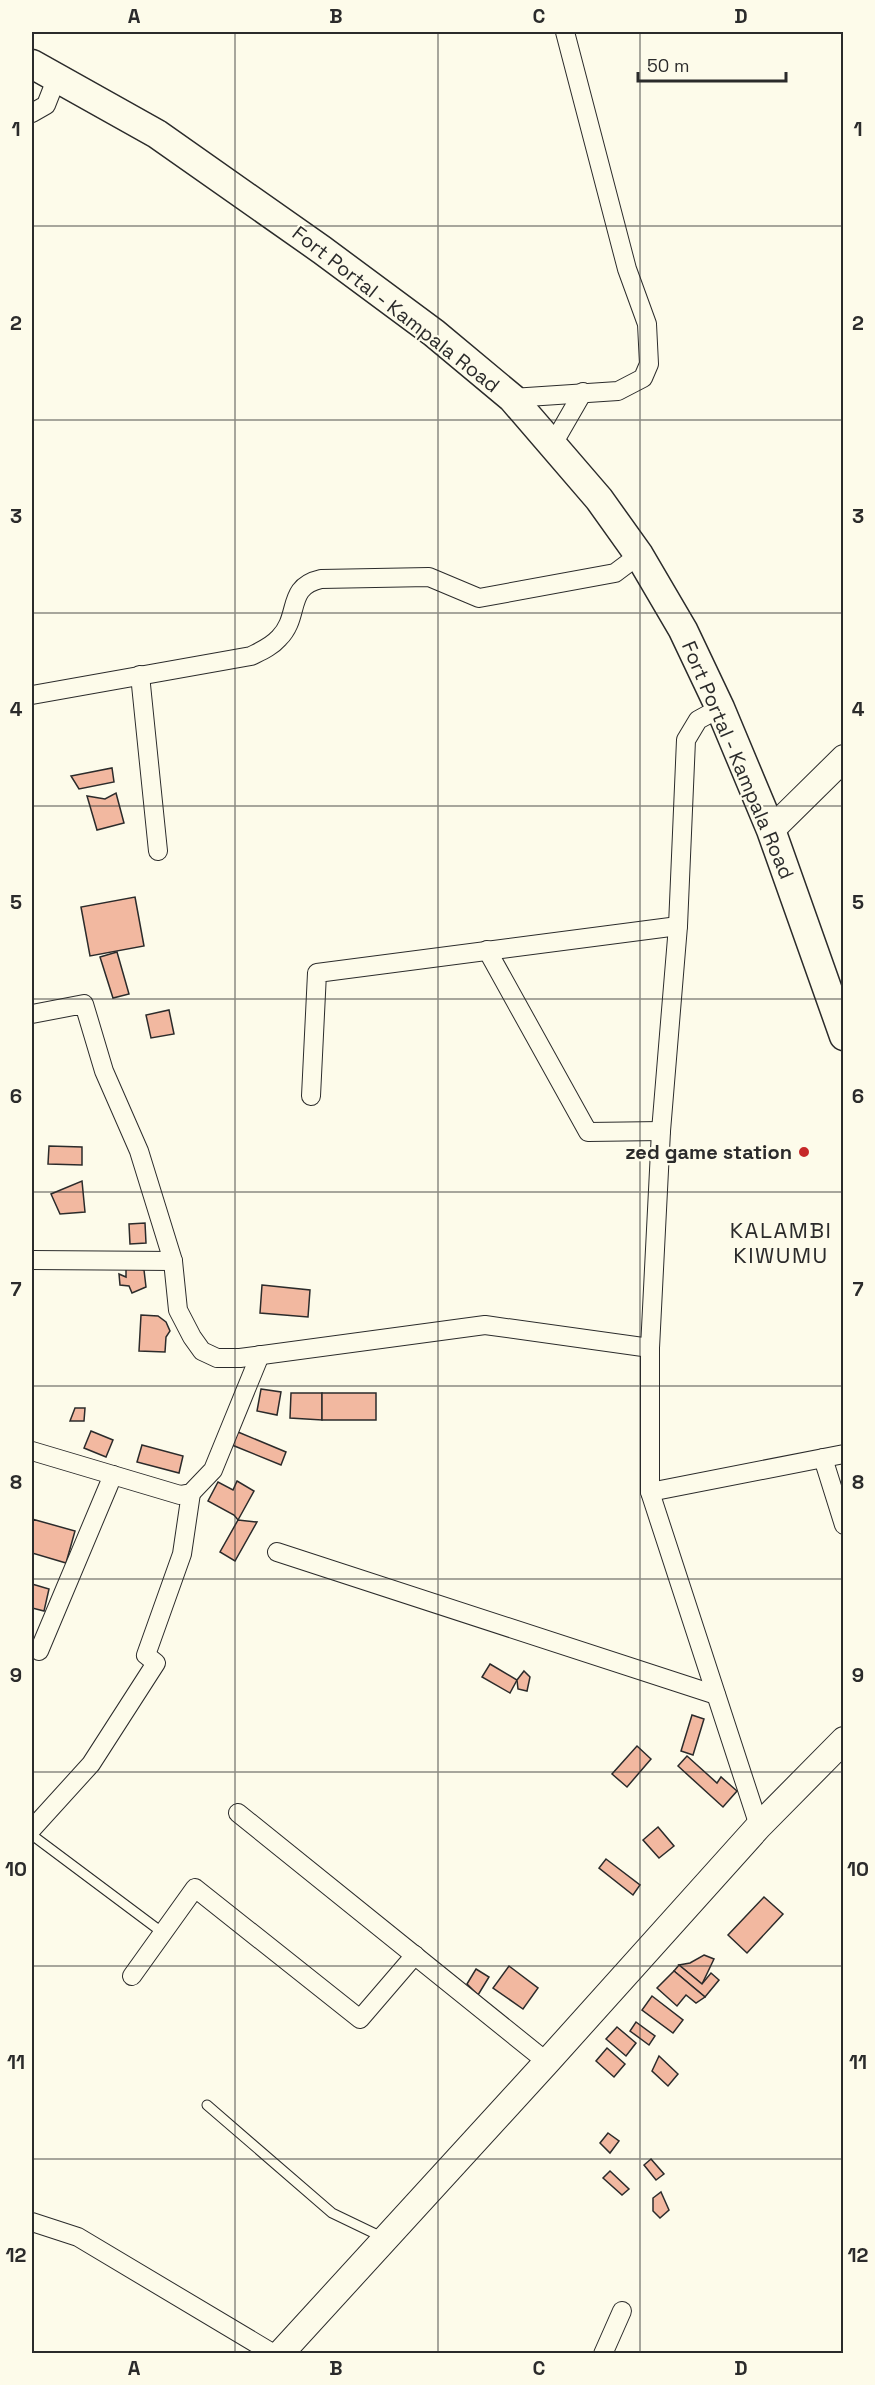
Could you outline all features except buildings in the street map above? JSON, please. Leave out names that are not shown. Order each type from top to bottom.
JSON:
[{"type":"main road","name":"Fort Portal - Kampala Road","points":[[32,64],[158,134],[322,250],[435,333],[512,398],[554,444],[599,499],[639,555],[683,630],[720,708],[771,830],[843,1036]]},
{"type":"street","points":[[512,398],[618,391],[643,378],[650,364],[646,324],[627,268],[565,32]]},
{"type":"street","points":[[32,113],[46,105],[57,77]]},
{"type":"street","points":[[554,444],[583,392]]},
{"type":"street","points":[[32,694],[251,656],[268,648],[280,637],[287,627],[301,588],[308,582],[321,579],[429,577],[479,598],[615,573],[639,555]]},
{"type":"street","points":[[141,675],[158,851]]},
{"type":"street","points":[[720,708],[698,720],[686,740],[678,926],[661,1131],[650,1348],[650,1492],[759,1826]]},
{"type":"street","points":[[771,830],[843,758]]},
{"type":"street","points":[[311,1096],[317,973],[678,926]]},
{"type":"street","points":[[487,950],[588,1132],[661,1131]]},
{"type":"street","points":[[32,1014],[84,1004],[104,1071],[139,1151],[173,1261],[178,1310],[202,1351],[217,1358],[240,1358],[485,1325],[650,1348]]},
{"type":"street","points":[[32,1260],[173,1261]]},
{"type":"street","points":[[32,1829],[91,1764],[156,1663],[146,1655],[182,1554],[191,1493],[213,1470],[260,1355]]},
{"type":"street","points":[[32,1451],[180,1495],[191,1493]]},
{"type":"street","points":[[650,1492],[843,1454]]},
{"type":"street","points":[[823,1458],[843,1525]]},
{"type":"street","points":[[39,1651],[113,1475]]},
{"type":"street","points":[[277,1552],[716,1695]]},
{"type":"street","points":[[280,2354],[759,1826],[842,1745]]},
{"type":"street","points":[[238,1813],[547,2062]]},
{"type":"street","points":[[132,1976],[195,1888],[360,2019],[415,1955]]},
{"type":"street","points":[[32,2222],[78,2237],[274,2354]]},
{"type":"street","points":[[603,2354],[622,2311]]},
{"type":"lane","points":[[32,1835],[163,1933]]},
{"type":"lane","points":[[207,2105],[332,2213],[385,2239]]},
{"type":"place","name":"zed game station","points":[[804,1152]]},
{"type":"district","name":"KALAMBI KIWUMU","points":[[781,1242]]}]
